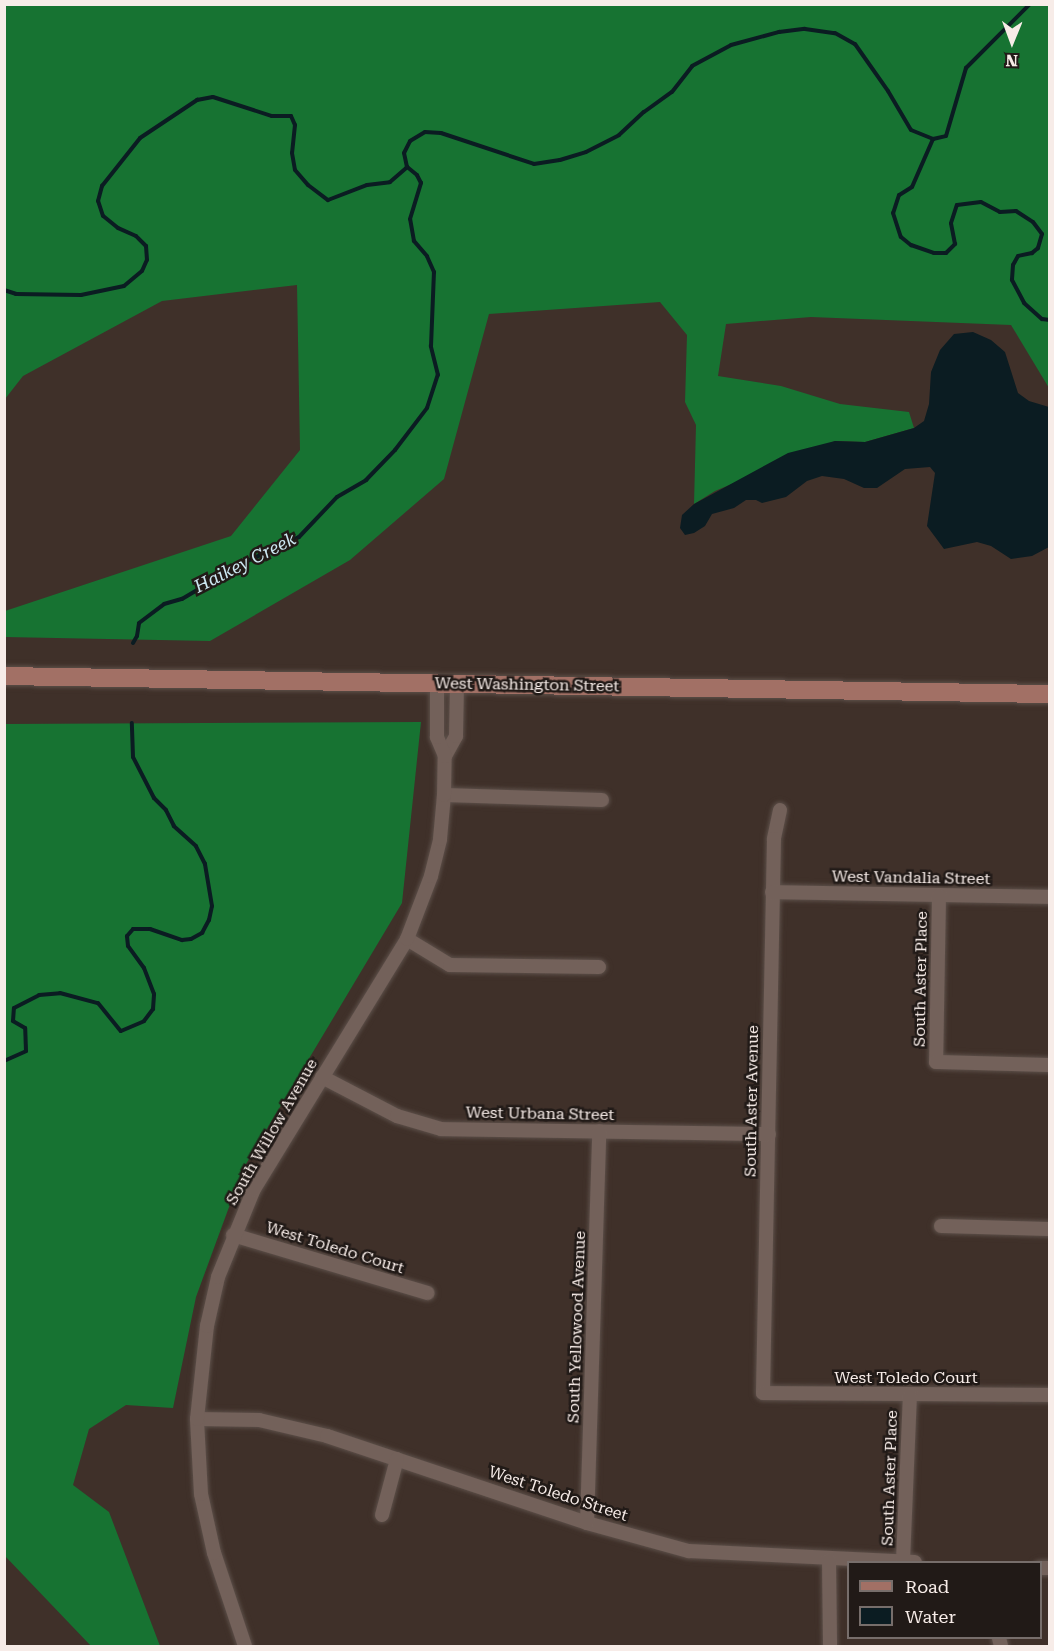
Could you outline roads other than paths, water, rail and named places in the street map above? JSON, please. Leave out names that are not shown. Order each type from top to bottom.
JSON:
[{"type":"main road","name":"West Washington Street","points":[[4,676],[1050,694]]},
{"type":"street","name":"South Willow Avenue","points":[[245,1647],[211,1541],[201,1494],[197,1419],[207,1326],[218,1277],[233,1235],[254,1189],[407,939],[432,876],[440,839],[444,795],[445,756],[437,737],[437,683]]},
{"type":"street","name":"South Willow Avenue","points":[[445,756],[456,736],[458,683]]},
{"type":"street","points":[[444,795],[602,800]]},
{"type":"street","name":"South Aster Avenue","points":[[763,1393],[772,892],[774,839],[780,810]]},
{"type":"street","name":"West Vandalia Street","points":[[772,892],[1050,897]]},
{"type":"street","name":"South Aster Place","points":[[939,896],[936,1062],[1050,1065]]},
{"type":"street","points":[[407,939],[450,965],[599,967]]},
{"type":"street","name":"West Urbana Street","points":[[322,1077],[397,1116],[441,1129],[769,1134]]},
{"type":"street","name":"South Yellowood Avenue","points":[[587,1523],[599,1131]]},
{"type":"street","points":[[941,1226],[1050,1229]]},
{"type":"street","name":"West Toledo Court","points":[[233,1235],[428,1293]]},
{"type":"street","name":"West Toledo Court","points":[[763,1393],[1050,1395]]},
{"type":"street","name":"South Aster Place","points":[[909,1561],[910,1395]]},
{"type":"street","name":"West Toledo Street","points":[[197,1419],[259,1420],[327,1436],[587,1523],[689,1551],[869,1561]]},
{"type":"street","points":[[382,1515],[397,1458]]},
{"type":"street","points":[[829,1560],[830,1647]]},
{"type":"water","points":[[973,332],[991,340],[1005,352],[1018,393],[1029,401],[1049,407],[1049,547],[1032,556],[1011,559],[991,546],[977,542],[944,549],[927,526],[935,473],[930,467],[905,469],[877,488],[864,488],[844,479],[822,476],[807,481],[786,497],[762,503],[756,500],[746,500],[734,508],[712,514],[705,526],[694,533],[685,535],[680,528],[682,515],[694,504],[788,453],[835,441],[865,442],[914,428],[924,421],[929,404],[931,372],[940,350],[954,334]]},
{"type":"waterway","name":"Haikey Creek","points":[[133,643],[137,636],[139,623],[164,604],[182,599],[239,565],[299,537],[337,497],[366,480],[395,450],[427,408],[438,375],[431,346],[434,272],[427,256],[414,241],[410,219],[421,183],[417,175],[407,167],[404,153],[410,141],[425,132],[441,133],[534,164],[560,160],[586,152],[619,135],[644,112],[672,92],[692,66],[731,45],[779,32],[805,29],[835,33],[855,44],[888,91],[911,130],[933,139],[946,136],[966,68],[1030,4]]},
{"type":"waterway","points":[[4,290],[16,294],[81,295],[124,286],[142,271],[147,260],[146,246],[136,236],[118,228],[103,216],[98,201],[102,186],[140,138],[197,100],[213,97],[272,116],[291,116],[295,125],[292,153],[295,170],[308,185],[328,200],[367,185],[390,182],[407,167]]},
{"type":"waterway","name":"Haikey Creek","points":[[933,139],[912,187],[899,195],[893,213],[901,237],[911,245],[934,253],[946,253],[955,244],[951,223],[957,205],[981,202],[1000,212],[1016,211],[1033,222],[1042,234],[1038,248],[1032,253],[1018,256],[1013,265],[1012,280],[1024,303],[1042,319],[1050,320]]},
{"type":"waterway","name":"Haikey Creek","points":[[4,1061],[26,1051],[25,1028],[13,1021],[14,1008],[39,995],[60,993],[98,1003],[121,1031],[144,1021],[153,1009],[154,994],[144,968],[128,946],[127,936],[133,929],[150,929],[182,940],[191,939],[202,933],[209,920],[212,906],[205,864],[196,846],[174,826],[166,810],[154,798],[133,757],[132,723]]}]
